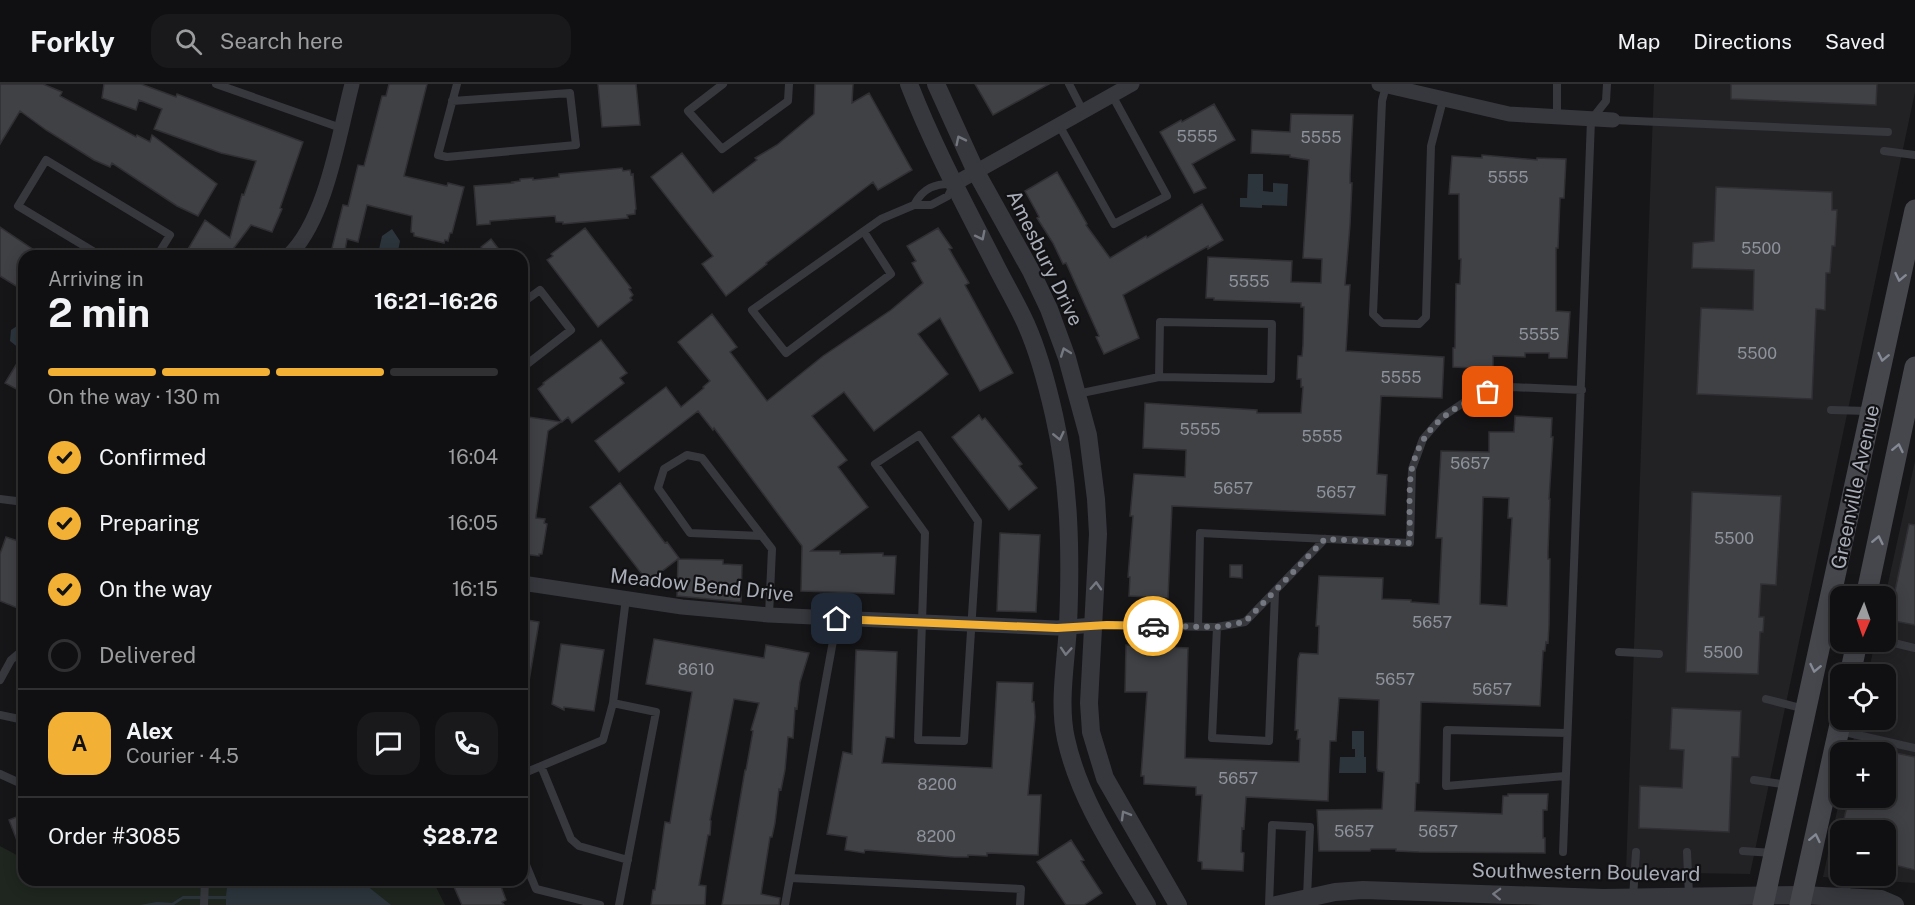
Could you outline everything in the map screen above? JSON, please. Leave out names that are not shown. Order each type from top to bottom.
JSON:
[{"type":"main road","name":"Greenville Avenue","points":[[1840,586],[1871,411],[1915,210]]},
{"type":"main road","name":"Greenville Avenue","points":[[1868,586],[1915,367]]},
{"type":"main road","points":[[1871,411],[1904,417]]},
{"type":"main road","name":"Greenville Avenue","points":[[1764,900],[1807,709],[1830,635]]},
{"type":"main road","points":[[1801,900],[1839,730]]},
{"type":"street","points":[[293,250],[304,237],[324,194],[352,84]]},
{"type":"street","points":[[909,84],[954,184],[1026,324],[1044,372],[1063,454],[1069,520],[1068,627],[1063,709],[1065,737],[1073,765],[1104,832],[1147,905]]},
{"type":"street","name":"Amesbury Drive","points":[[936,84],[976,172],[1031,271],[1049,309],[1067,358],[1088,435],[1096,499],[1098,534],[1089,703],[1091,732],[1096,754],[1115,798],[1178,905]]},
{"type":"street","points":[[954,184],[1132,84]]},
{"type":"street","points":[[1382,85],[1509,114],[1614,120]]},
{"type":"street","points":[[1050,398],[1077,394]]},
{"type":"street","name":"Meadow Bend Drive","points":[[528,584],[682,607],[769,615],[971,625],[1094,626]]},
{"type":"street","name":"Southwestern Boulevard","points":[[1276,905],[1335,892],[1363,890],[1689,901],[1801,900],[1846,897],[1881,899],[1895,905]]},
{"type":"lane","points":[[216,84],[341,128]]},
{"type":"lane","points":[[452,101],[570,93],[576,145],[447,157],[438,155],[452,101],[457,84]]},
{"type":"lane","points":[[723,84],[688,111],[722,149],[788,101],[789,84]]},
{"type":"lane","points":[[1069,84],[1083,111]]},
{"type":"lane","points":[[1557,84],[1557,118]]},
{"type":"lane","points":[[1563,852],[1591,120],[1606,102],[1607,84]]},
{"type":"lane","points":[[1382,85],[1373,314],[1382,323],[1419,324],[1426,317],[1431,146],[1443,100]]},
{"type":"lane","points":[[1059,124],[1114,224],[1167,196],[1112,95]]},
{"type":"lane","points":[[1614,120],[1888,132]]},
{"type":"lane","points":[[1884,151],[1915,155]]},
{"type":"lane","points":[[92,250],[18,206],[46,160],[170,235],[161,250]]},
{"type":"lane","points":[[864,231],[891,274],[786,353],[752,310],[864,231],[882,219],[914,205],[929,206],[948,196],[954,184],[942,183],[921,193],[914,205]]},
{"type":"lane","points":[[528,299],[540,290],[571,330],[528,363]]},
{"type":"lane","points":[[1077,394],[1159,377],[1271,379],[1272,324],[1160,322],[1159,377]]},
{"type":"lane","points":[[1198,627],[1200,533],[1410,543],[1412,469],[1423,439],[1442,417],[1466,401],[1488,392],[1511,387],[1582,390]]},
{"type":"lane","points":[[1831,411],[1858,409],[1871,411]]},
{"type":"lane","points":[[919,435],[978,521],[971,625],[964,741],[918,740],[925,533],[875,464],[919,435]]},
{"type":"lane","points":[[762,536],[690,533],[658,488],[664,469],[687,455],[702,458],[762,536],[772,549],[769,615]]},
{"type":"lane","points":[[0,499],[18,501]]},
{"type":"lane","points":[[1094,626],[1217,627],[1245,622],[1325,539]]},
{"type":"lane","points":[[1217,627],[1212,738],[1269,741],[1275,593]]},
{"type":"lane","points":[[528,772],[603,740],[613,703],[626,598]]},
{"type":"lane","points":[[785,905],[837,619]]},
{"type":"lane","points":[[1896,643],[1915,648]]},
{"type":"lane","points":[[1619,652],[1659,654]]},
{"type":"lane","points":[[0,680],[11,660],[18,654]]},
{"type":"lane","points":[[1766,699],[1807,709]]},
{"type":"lane","points":[[613,703],[656,712],[619,905]]},
{"type":"lane","points":[[0,716],[18,719]]},
{"type":"lane","points":[[1565,776],[1446,786],[1447,730],[1567,733]]},
{"type":"lane","points":[[1856,730],[1915,748]]},
{"type":"lane","points":[[542,766],[571,839],[579,846],[628,860]]},
{"type":"lane","points":[[0,774],[18,782]]},
{"type":"lane","points":[[1754,780],[1790,786]]},
{"type":"lane","points":[[1269,905],[1272,825],[1310,827],[1307,897]]},
{"type":"lane","points":[[1743,851],[1774,853]]},
{"type":"lane","points":[[1633,898],[1636,852]]},
{"type":"lane","points":[[1687,852],[1689,901]]},
{"type":"lane","points":[[528,870],[536,889],[600,905]]},
{"type":"lane","points":[[790,878],[1021,889],[1020,905]]},
{"type":"lane","points":[[204,905],[205,886]]},
{"type":"lane","points":[[1846,897],[1847,886]]},
{"type":"shaded area","points":[[1654,84],[1915,84],[1750,874],[1626,872]]},
{"type":"shaded area","points":[[1248,174],[1263,174],[1263,191],[1273,192],[1273,183],[1288,184],[1287,206],[1240,207],[1240,198],[1247,198]]},
{"type":"shaded area","points":[[392,229],[400,241],[398,250],[379,250],[382,236]]},
{"type":"shaded area","points":[[18,307],[18,347],[10,341],[11,330],[17,326]]},
{"type":"shaded area","points":[[1915,461],[1915,883],[1896,882],[1896,820],[1835,820],[1838,808],[1896,808],[1896,742],[1853,742],[1856,730],[1896,730],[1896,664],[1870,664],[1873,652],[1896,652],[1896,586],[1887,586]]},
{"type":"shaded area","points":[[1352,731],[1364,731],[1366,773],[1339,773],[1340,757],[1355,757],[1355,749],[1352,749]]},
{"type":"shaded area","points":[[1830,844],[1830,877],[1823,877]]},
{"type":"shaded area","points":[[0,846],[18,856],[18,886],[436,886],[445,905],[0,905]]},
{"type":"shaded area","points":[[227,886],[367,886],[391,905],[226,905],[226,899],[183,899],[174,905],[140,905],[157,902],[172,903],[183,896],[226,896]]},
{"type":"building","points":[[0,84],[43,84],[62,92],[60,96],[136,137],[137,135],[150,142],[152,135],[217,184],[198,216],[177,206],[112,163],[110,167],[94,160],[20,111],[0,144]]},
{"type":"building","points":[[104,84],[141,84],[176,97],[177,94],[303,142],[280,208],[282,209],[272,232],[251,225],[232,250],[188,250],[205,220],[230,238],[242,194],[244,195],[256,161],[221,153],[154,129],[162,109],[139,100],[136,110],[102,98]]},
{"type":"building","points":[[389,84],[427,84],[404,176],[447,186],[448,183],[464,187],[452,233],[448,241],[445,240],[444,243],[414,236],[411,232],[412,216],[367,205],[358,242],[347,239],[345,250],[332,250],[343,205],[348,206],[358,165],[364,166],[382,96],[386,96]]},
{"type":"building","points":[[598,84],[636,84],[640,125],[602,127]]},
{"type":"building","points":[[815,84],[853,84],[852,103],[869,93],[912,170],[878,190],[873,182],[726,296],[702,264],[713,256],[651,177],[682,153],[713,193],[814,114]]},
{"type":"building","points":[[975,84],[1049,84],[993,115]]},
{"type":"building","points":[[1731,84],[1877,84],[1876,105],[1731,99]]},
{"type":"building","points":[[1214,104],[1235,140],[1192,164],[1206,188],[1194,193],[1160,132]]},
{"type":"building","points":[[1291,114],[1353,115],[1350,175],[1350,183],[1352,183],[1345,285],[1350,285],[1346,351],[1444,357],[1442,398],[1381,396],[1377,474],[1387,475],[1385,515],[1172,506],[1168,598],[1129,596],[1130,577],[1128,577],[1133,516],[1130,516],[1134,474],[1185,477],[1186,450],[1143,448],[1145,403],[1257,410],[1257,413],[1301,413],[1303,387],[1301,387],[1301,379],[1297,379],[1298,356],[1302,356],[1303,345],[1304,307],[1301,307],[1301,303],[1206,298],[1208,257],[1292,261],[1291,282],[1321,283],[1322,259],[1303,258],[1309,160],[1290,157],[1290,155],[1251,153],[1252,130],[1290,132]]},
{"type":"building","points":[[1482,155],[1537,160],[1537,158],[1566,159],[1564,198],[1560,198],[1558,248],[1556,248],[1556,311],[1570,312],[1567,358],[1549,358],[1549,353],[1525,353],[1525,357],[1493,356],[1493,369],[1453,367],[1456,284],[1460,284],[1461,259],[1459,259],[1459,194],[1449,194],[1452,156],[1482,158]]},
{"type":"building","points":[[622,168],[623,171],[630,170],[631,175],[633,174],[636,209],[635,214],[627,215],[628,218],[563,224],[563,222],[556,222],[555,216],[490,221],[490,224],[477,225],[474,186]]},
{"type":"building","points":[[1057,172],[1086,225],[1110,258],[1202,204],[1223,240],[1208,249],[1208,246],[1123,295],[1139,338],[1104,354],[1096,337],[1099,336],[1066,263],[1063,264],[1037,218],[1039,217],[1025,191]]},
{"type":"building","points":[[1716,187],[1832,192],[1832,210],[1837,210],[1835,246],[1832,246],[1830,273],[1826,273],[1825,310],[1816,309],[1812,399],[1697,394],[1701,308],[1753,310],[1754,270],[1692,268],[1693,243],[1714,241]]},
{"type":"building","points":[[0,227],[34,250],[18,250],[18,287],[0,276]]},
{"type":"building","points":[[585,228],[631,288],[629,289],[633,295],[630,298],[632,300],[598,327],[547,260],[553,256],[551,254]]},
{"type":"building","points":[[938,228],[952,248],[949,249],[969,283],[965,285],[1013,373],[980,391],[940,318],[918,334],[948,374],[927,391],[874,431],[844,392],[812,416],[847,460],[838,467],[868,507],[811,551],[840,551],[840,554],[883,553],[883,556],[896,556],[894,594],[801,591],[802,546],[714,428],[713,430],[698,411],[619,472],[595,441],[666,387],[681,407],[704,388],[710,381],[678,342],[712,314],[737,347],[730,352],[767,401],[823,356],[891,310],[923,283],[912,263],[916,261],[907,246]]},
{"type":"building","points":[[491,239],[499,250],[483,250],[481,247]]},
{"type":"building","points":[[601,340],[627,373],[620,378],[624,383],[572,423],[568,417],[562,422],[538,389]]},
{"type":"building","points":[[18,362],[18,390],[5,383]]},
{"type":"building","points":[[979,415],[982,420],[985,418],[1022,464],[1019,466],[1037,488],[1009,510],[952,437]]},
{"type":"building","points":[[1515,416],[1552,418],[1548,552],[1548,559],[1550,559],[1549,625],[1548,643],[1546,642],[1545,651],[1543,651],[1540,706],[1421,702],[1419,783],[1416,783],[1415,811],[1502,814],[1503,796],[1548,794],[1547,810],[1543,810],[1545,853],[1419,852],[1396,851],[1396,849],[1319,851],[1317,810],[1382,809],[1384,772],[1378,771],[1377,768],[1379,700],[1339,698],[1336,741],[1330,741],[1328,801],[1246,797],[1241,852],[1244,853],[1243,871],[1202,869],[1202,862],[1198,861],[1202,795],[1196,795],[1196,787],[1144,784],[1144,776],[1141,776],[1147,692],[1125,692],[1126,645],[1188,648],[1185,758],[1299,762],[1300,739],[1297,739],[1298,730],[1295,730],[1298,659],[1300,653],[1318,654],[1319,626],[1316,626],[1319,576],[1383,578],[1382,599],[1439,604],[1442,538],[1436,538],[1441,451],[1489,452],[1489,432],[1514,432]],"holes":[[[1483,497],[1509,498],[1508,518],[1512,518],[1507,606],[1480,604]]]},
{"type":"building","points":[[528,417],[561,422],[548,431],[536,516],[536,518],[545,519],[544,523],[547,524],[542,554],[539,556],[528,555]]},
{"type":"building","points":[[620,483],[679,558],[648,582],[590,507]]},
{"type":"building","points":[[1692,492],[1781,496],[1776,585],[1761,584],[1759,617],[1764,617],[1763,632],[1760,632],[1758,674],[1686,672]]},
{"type":"building","points":[[1909,524],[1915,525],[1915,625],[1896,621],[1896,586]]},
{"type":"building","points":[[1000,533],[1040,535],[1036,612],[997,611]]},
{"type":"building","points":[[6,537],[18,541],[18,608],[0,601],[0,554]]},
{"type":"building","points":[[678,559],[723,560],[723,564],[742,565],[741,602],[677,596]]},
{"type":"building","points":[[1230,565],[1242,565],[1242,578],[1230,577]]},
{"type":"building","points":[[528,620],[539,622],[528,681]]},
{"type":"building","points":[[654,639],[764,658],[766,645],[809,653],[800,682],[797,709],[795,708],[793,738],[788,737],[785,770],[781,790],[779,789],[775,823],[772,837],[770,837],[761,894],[780,898],[779,905],[722,905],[753,731],[751,730],[759,703],[734,699],[699,885],[706,886],[705,905],[651,905],[665,822],[670,823],[692,692],[646,684]]},
{"type":"building","points":[[561,644],[604,650],[594,711],[564,707],[564,710],[552,704]]},
{"type":"building","points":[[856,650],[897,652],[894,738],[886,737],[882,763],[992,768],[997,682],[1033,683],[1032,702],[1034,702],[1035,717],[1028,795],[1041,795],[1038,855],[987,853],[987,856],[954,857],[865,850],[864,853],[845,850],[847,837],[827,834],[843,752],[852,754]]},
{"type":"building","points":[[1672,708],[1741,711],[1739,757],[1732,757],[1729,832],[1639,828],[1640,786],[1682,788],[1684,750],[1670,749]]},
{"type":"building","points":[[1896,753],[1915,757],[1915,870],[1896,865],[1896,820],[1844,820],[1847,808],[1896,808]]},
{"type":"building","points":[[18,816],[18,843],[9,820]]},
{"type":"building","points":[[1071,840],[1084,860],[1081,861],[1102,893],[1084,905],[1066,905],[1037,862]]},
{"type":"building","points":[[454,886],[501,886],[506,900],[502,902],[504,905],[462,905]]},
{"type":"way so far","points":[[1153,626],[1217,627],[1245,622],[1325,539],[1410,543],[1412,469],[1423,439],[1442,417],[1466,401],[1488,392]]},
{"type":"route","points":[[837,619],[1057,628],[1107,625],[1153,626]]}]
